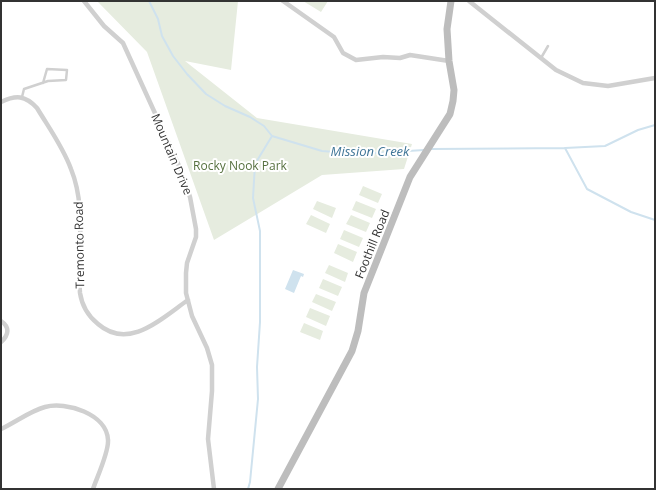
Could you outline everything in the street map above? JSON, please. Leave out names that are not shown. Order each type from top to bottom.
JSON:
[{"type":"main road","name":"Foothill Road","points":[[278,489],[352,351],[358,331],[364,293],[410,178],[450,114],[454,101],[447,29],[451,1]]},
{"type":"street","name":"Mountain Drive","points":[[84,1],[104,26],[123,43],[186,184],[193,208],[196,229],[195,243],[187,263],[186,273],[188,300],[192,316],[207,348],[212,366],[212,391],[208,439],[214,489]]},
{"type":"street","points":[[283,1],[334,37],[343,53],[356,60],[383,57],[400,58],[410,55],[449,60]]},
{"type":"street","points":[[469,1],[556,70],[583,83],[608,86],[655,78]]},
{"type":"street","points":[[1,102],[10,98],[22,98]]},
{"type":"street","name":"Tremonto Road","points":[[22,98],[32,102],[37,108],[61,146],[74,177],[79,206],[80,293],[83,306],[88,315],[101,327],[112,332],[120,334],[135,333],[149,327],[188,300]]},
{"type":"street","points":[[1,321],[5,324],[8,330],[6,336],[1,342]]},
{"type":"street","points":[[1,428],[34,411],[50,406],[68,406],[84,411],[92,416],[105,428],[108,440],[108,448],[93,489]]},
{"type":"lane","points":[[541,59],[548,46]]},
{"type":"lane","points":[[22,98],[24,89],[43,83],[48,81],[66,80],[67,70],[47,70],[43,83]]},
{"type":"green space","name":"Rocky Nook Park","points":[[97,1],[238,1],[231,70],[185,61],[257,118],[412,144],[404,169],[322,175],[214,240],[147,52]]},
{"type":"green space","points":[[303,1],[328,1],[321,12]]},
{"type":"green space","points":[[363,186],[382,194],[378,203],[359,195]]},
{"type":"green space","points":[[317,201],[336,208],[332,218],[313,209]]},
{"type":"green space","points":[[356,201],[376,209],[372,218],[352,210]]},
{"type":"green space","points":[[311,215],[330,224],[326,233],[306,224]]},
{"type":"green space","points":[[351,215],[370,223],[366,232],[346,224]]},
{"type":"green space","points":[[344,230],[363,238],[359,247],[340,239]]},
{"type":"green space","points":[[338,244],[357,252],[353,262],[334,253]]},
{"type":"green space","points":[[329,265],[348,273],[345,282],[325,273]]},
{"type":"green space","points":[[323,279],[342,287],[338,296],[319,288]]},
{"type":"green space","points":[[316,294],[336,302],[332,311],[312,302]]},
{"type":"green space","points":[[310,308],[330,316],[326,326],[306,317]]},
{"type":"green space","points":[[304,323],[323,331],[320,340],[300,332]]},
{"type":"water","points":[[293,270],[304,274],[303,277],[301,276],[294,293],[285,289]]},
{"type":"waterway","name":"Mission Creek","points":[[149,1],[158,19],[162,36],[173,56],[187,74],[206,94],[225,106],[250,117],[264,126],[272,136],[322,151],[360,154],[424,150]]},
{"type":"waterway","name":"Mission Creek","points":[[431,149],[565,148],[605,146],[638,130],[655,125]]},
{"type":"waterway","points":[[248,489],[250,482],[258,399],[257,367],[260,322],[260,231],[253,198],[255,164],[272,136]]},
{"type":"waterway","points":[[565,148],[587,189],[631,212],[655,220]]}]
